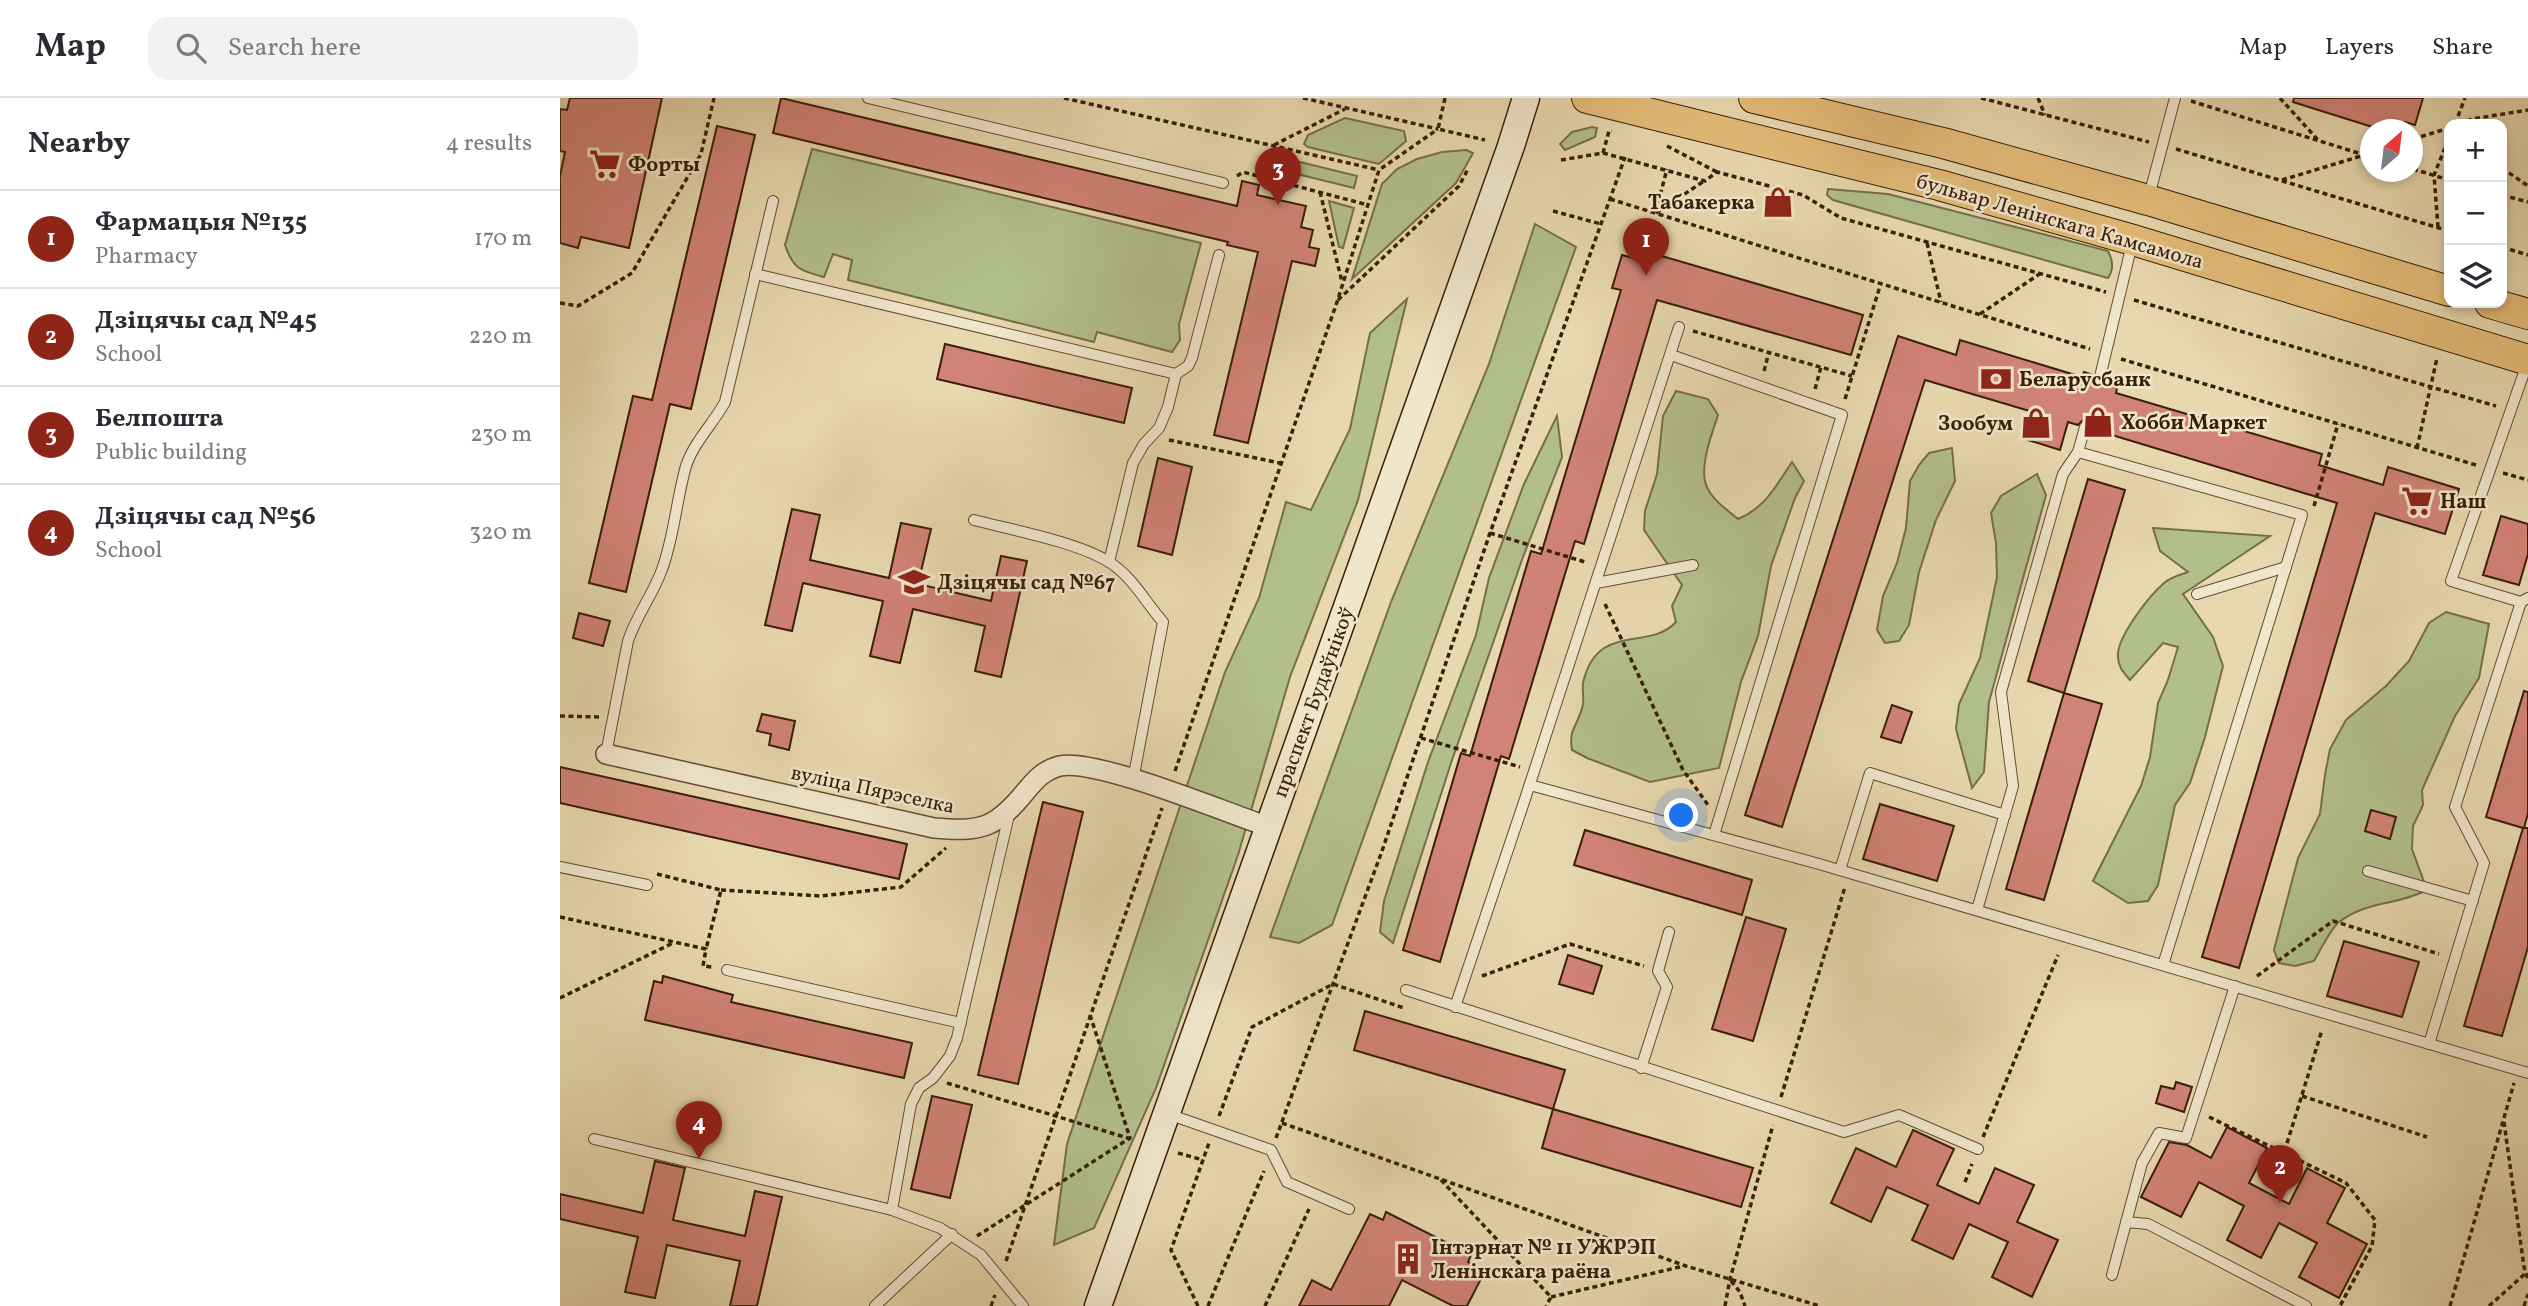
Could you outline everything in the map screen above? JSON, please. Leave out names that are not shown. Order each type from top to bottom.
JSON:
[{"type":"main road","name":"бульвар Ленінскага Камсамола","points":[[1587,98],[1940,185],[2133,240],[2528,360]]},
{"type":"main road","name":"бульвар Ленінскага Камсамола","points":[[1754,98],[1943,143],[2147,200],[2444,289]]},
{"type":"main road","points":[[2507,308],[2528,314]]},
{"type":"street","name":"праспект Будаўнікоў","points":[[1098,1306],[1157,1147],[1526,98]]},
{"type":"street","name":"вуліца Пярэселка","points":[[606,754],[934,828],[966,831],[986,826],[1009,812],[1040,774],[1060,766],[1078,765],[1168,791],[1269,827]]},
{"type":"lane","points":[[867,98],[1223,183]]},
{"type":"lane","points":[[2147,200],[2175,98]]},
{"type":"lane","points":[[606,754],[628,641],[633,626],[661,574],[687,466],[695,444],[715,420],[725,402],[773,201]]},
{"type":"lane","points":[[2100,377],[2133,240]]},
{"type":"lane","points":[[755,274],[1176,374],[1182,372],[1192,358],[1219,255]]},
{"type":"lane","points":[[1455,1007],[1679,327]]},
{"type":"lane","points":[[1671,355],[1842,415],[1714,835]]},
{"type":"lane","points":[[2429,1044],[2484,863],[2455,807],[2524,600],[2451,581],[2528,360]]},
{"type":"lane","points":[[1109,562],[1133,463],[1159,428],[1168,407],[1176,374]]},
{"type":"lane","points":[[1978,910],[2013,786],[2001,692],[2063,474],[2078,452],[2085,428]]},
{"type":"lane","points":[[2078,452],[2302,515],[2163,965]]},
{"type":"lane","points":[[974,520],[1078,548],[1109,562],[1125,575],[1163,622],[1133,780]]},
{"type":"lane","points":[[1596,583],[1693,565]]},
{"type":"lane","points":[[2197,594],[2286,567]]},
{"type":"lane","points":[[1845,872],[1870,773],[2005,815]]},
{"type":"lane","points":[[1530,785],[1978,910],[2523,1072]]},
{"type":"lane","points":[[892,1210],[911,1104],[919,1088],[933,1078],[950,1056],[961,1023],[1009,812]]},
{"type":"lane","points":[[560,867],[647,885]]},
{"type":"lane","points":[[2368,872],[2473,901]]},
{"type":"lane","points":[[1642,1068],[1667,988],[1658,971],[1669,932]]},
{"type":"lane","points":[[727,970],[961,1023]]},
{"type":"lane","points":[[2112,1275],[2142,1163],[2159,1133],[2186,1138],[2235,986]]},
{"type":"lane","points":[[1406,990],[1844,1132],[1899,1115],[1978,1149]]},
{"type":"lane","points":[[1168,1114],[1271,1150],[1287,1182],[1349,1209]]},
{"type":"lane","points":[[594,1139],[892,1210],[952,1234],[981,1255],[1023,1306]]},
{"type":"lane","points":[[2126,1222],[2148,1224],[2306,1306]]},
{"type":"lane","points":[[875,1306],[952,1234]]},
{"type":"path","points":[[560,303],[578,306],[632,273],[701,154],[714,98]]},
{"type":"path","points":[[1064,98],[1379,170]]},
{"type":"path","points":[[1303,98],[1485,139]]},
{"type":"path","points":[[991,1306],[1337,302],[1379,170],[1438,129],[1445,98]]},
{"type":"path","points":[[1981,98],[2164,146],[2444,230]]},
{"type":"path","points":[[2038,98],[2045,115]]},
{"type":"path","points":[[2182,98],[2360,154]]},
{"type":"path","points":[[2280,98],[2319,141]]},
{"type":"path","points":[[2459,119],[2465,98]]},
{"type":"path","points":[[1272,146],[1347,108]]},
{"type":"path","points":[[2470,119],[2528,110]]},
{"type":"path","points":[[2423,136],[2444,130]]},
{"type":"path","points":[[1603,152],[1609,131],[1622,134]]},
{"type":"path","points":[[1662,143],[1717,172],[1803,195],[1841,218],[2119,295],[2511,411]]},
{"type":"path","points":[[1283,183],[1291,150]]},
{"type":"path","points":[[2438,228],[2434,175],[2444,150]]},
{"type":"path","points":[[1561,160],[1603,152],[1705,181]]},
{"type":"path","points":[[2281,181],[2360,156]]},
{"type":"path","points":[[1208,1306],[1282,1123],[1382,851],[1490,533],[1625,157]]},
{"type":"path","points":[[1337,302],[1459,186],[1468,169]]},
{"type":"path","points":[[1656,213],[1667,169]]},
{"type":"path","points":[[2507,171],[2528,186]]},
{"type":"path","points":[[1223,183],[1243,172],[1368,205]]},
{"type":"path","points":[[1656,213],[1717,172]]},
{"type":"path","points":[[2423,172],[2444,178]]},
{"type":"path","points":[[1320,192],[1342,284]]},
{"type":"path","points":[[2507,196],[2528,202]]},
{"type":"path","points":[[1610,198],[2106,354],[2528,480]]},
{"type":"path","points":[[1553,211],[1601,224]]},
{"type":"path","points":[[1926,241],[1941,302]]},
{"type":"path","points":[[2507,249],[2528,255]]},
{"type":"path","points":[[1980,314],[2041,273]]},
{"type":"path","points":[[1843,406],[1881,283]]},
{"type":"path","points":[[1679,327],[1852,376]]},
{"type":"path","points":[[2417,448],[2439,349]]},
{"type":"path","points":[[1810,404],[1821,367]]},
{"type":"path","points":[[2302,515],[2313,510],[2338,424]]},
{"type":"path","points":[[1152,436],[1280,463]]},
{"type":"path","points":[[1490,533],[1588,563]]},
{"type":"path","points":[[1596,583],[1683,769],[1718,819]]},
{"type":"path","points":[[560,716],[613,717]]},
{"type":"path","points":[[1420,738],[1520,766]]},
{"type":"path","points":[[721,890],[821,896],[901,887],[966,831]]},
{"type":"path","points":[[1725,1306],[1730,1279],[1845,872]]},
{"type":"path","points":[[560,917],[706,949],[702,966],[727,970]]},
{"type":"path","points":[[2255,977],[2333,921],[2455,959]]},
{"type":"path","points":[[560,998],[675,942]]},
{"type":"path","points":[[1463,982],[1570,944],[1658,971]]},
{"type":"path","points":[[1965,1182],[2058,955]]},
{"type":"path","points":[[1198,1306],[1171,1250],[1252,1027],[1333,984],[1399,1006]]},
{"type":"path","points":[[1090,1014],[1130,1138]]},
{"type":"path","points":[[2284,1153],[2322,1030]]},
{"type":"path","points":[[2450,1306],[2503,1120],[2523,1072]]},
{"type":"path","points":[[933,1078],[1203,1160]]},
{"type":"path","points":[[2302,1096],[2427,1137]]},
{"type":"path","points":[[2195,1110],[2346,1183],[2375,1220],[2372,1246],[2340,1306]]},
{"type":"path","points":[[2503,1120],[2528,1279]]},
{"type":"path","points":[[1282,1123],[1686,1266],[1820,1306]]},
{"type":"path","points":[[964,1244],[1130,1138]]},
{"type":"path","points":[[1440,1179],[1551,1297]]},
{"type":"path","points":[[1265,1306],[1316,1194]]},
{"type":"path","points":[[1546,1306],[1551,1297],[1686,1266]]},
{"type":"path","points":[[2488,1306],[2527,1273]]},
{"type":"path","points":[[1730,1279],[1740,1292],[1745,1306]]},
{"type":"path","points":[[2524,1306],[2528,1293]]},
{"type":"green space","points":[[1345,118],[1404,131],[1406,141],[1379,164],[1304,144],[1308,135]]},
{"type":"green space","points":[[1597,128],[1595,137],[1565,150],[1560,144],[1572,132]]},
{"type":"green space","points":[[812,149],[1201,243],[1179,324],[1180,340],[1172,352],[1097,332],[1094,342],[848,280],[852,260],[833,254],[824,277],[804,271],[791,259],[785,245]]},
{"type":"green space","points":[[1466,150],[1473,153],[1456,183],[1352,279],[1382,184],[1397,169],[1417,159],[1442,152]]},
{"type":"green space","points":[[1300,162],[1357,176],[1354,188],[1297,174]]},
{"type":"green space","points":[[1828,189],[1888,194],[2108,251],[2112,268],[2108,278],[1833,200],[1827,195]]},
{"type":"green space","points":[[1329,201],[1354,208],[1343,248],[1339,247]]},
{"type":"green space","points":[[1535,224],[1576,247],[1332,925],[1299,943],[1270,937],[1391,602],[1489,364]]},
{"type":"green space","points":[[1407,299],[1358,500],[1290,677],[1238,855],[1156,1088],[1094,1228],[1054,1245],[1067,1144],[1225,672],[1259,598],[1286,502],[1311,510],[1350,429],[1370,333]]},
{"type":"green space","points":[[1676,391],[1708,399],[1718,415],[1706,457],[1705,481],[1714,497],[1738,519],[1763,502],[1792,462],[1804,481],[1795,498],[1771,566],[1758,636],[1741,682],[1719,768],[1650,782],[1572,750],[1571,736],[1583,704],[1583,683],[1590,664],[1599,652],[1611,644],[1665,631],[1676,622],[1672,606],[1682,585],[1644,530],[1645,511],[1657,474],[1663,416]]},
{"type":"green space","points":[[1557,416],[1562,457],[1523,557],[1451,763],[1393,943],[1380,932],[1384,901],[1428,762],[1476,635],[1489,578],[1524,484]]},
{"type":"green space","points":[[1952,448],[1955,481],[1936,520],[1919,572],[1909,625],[1899,641],[1885,643],[1877,630],[1883,596],[1897,563],[1906,528],[1910,481],[1929,453]]},
{"type":"green space","points":[[2037,474],[2046,495],[1989,702],[1984,772],[1972,788],[1956,729],[1959,704],[1980,658],[1997,577],[1996,543],[1991,513],[2001,496]]},
{"type":"green space","points":[[2153,528],[2270,536],[2183,594],[2213,637],[2223,666],[2190,783],[2175,805],[2158,885],[2148,901],[2128,903],[2093,881],[2141,786],[2150,757],[2158,703],[2178,647],[2163,643],[2130,680],[2119,664],[2119,649],[2122,639],[2150,597],[2167,581],[2188,572],[2160,551]]},
{"type":"green space","points":[[2446,612],[2489,624],[2479,678],[2455,716],[2422,790],[2423,805],[2413,826],[2412,849],[2427,890],[2360,910],[2349,916],[2338,923],[2328,935],[2314,961],[2295,966],[2279,963],[2274,950],[2298,858],[2320,814],[2330,749],[2346,720],[2386,686],[2409,661],[2429,623]]},
{"type":"building","name":"Форты","points":[[570,98],[662,98],[629,248],[581,237],[578,248],[560,243],[560,176],[565,152],[560,151],[560,109],[567,110]]},
{"type":"building","points":[[781,98],[1237,206],[1242,181],[1259,185],[1257,195],[1306,206],[1301,227],[1313,230],[1309,247],[1319,249],[1315,266],[1292,261],[1248,443],[1214,435],[1258,252],[1227,245],[1228,242],[773,133]]},
{"type":"building","points":[[2294,98],[2423,98],[2417,119],[2360,119],[2360,123],[2293,102]]},
{"type":"building","points":[[717,126],[755,135],[691,409],[670,404],[626,592],[589,583],[633,396],[652,400]]},
{"type":"building","points":[[1655,254],[1863,315],[1851,355],[1657,300],[1584,544],[1575,541],[1509,759],[1501,756],[1440,962],[1403,950],[1461,753],[1470,756],[1531,551],[1541,554],[1621,290],[1612,288],[1622,255],[1652,263]]},
{"type":"building","points":[[1898,336],[1956,355],[1960,340],[2082,377],[2084,372],[2093,375],[2093,380],[2098,384],[2105,382],[2117,388],[2116,393],[2322,454],[2319,465],[2383,485],[2388,467],[2459,489],[2445,534],[2375,513],[2239,968],[2202,957],[2337,503],[2092,429],[2088,420],[2083,420],[2078,425],[2068,422],[2060,450],[2025,439],[2033,412],[1925,380],[1782,827],[1745,815]]},
{"type":"building","points":[[945,344],[1132,388],[1124,423],[937,379]]},
{"type":"building","points":[[1158,458],[1192,467],[1172,555],[1138,546]]},
{"type":"building","points":[[2088,479],[2125,490],[2064,693],[2028,681]]},
{"type":"building","points":[[792,509],[820,515],[810,560],[889,578],[901,523],[931,529],[918,584],[991,601],[1001,556],[1027,561],[1001,677],[975,671],[985,626],[913,609],[900,663],[870,656],[883,601],[803,583],[792,631],[765,625]]},
{"type":"building","points":[[2501,516],[2528,524],[2528,554],[2519,585],[2483,575]]},
{"type":"building","points":[[579,613],[610,621],[603,646],[573,638]]},
{"type":"building","points":[[2524,691],[2528,692],[2528,813],[2524,828],[2528,828],[2528,947],[2502,1036],[2464,1026],[2523,828],[2486,817]]},
{"type":"building","points":[[2064,693],[2102,704],[2044,900],[2006,889]]},
{"type":"building","points":[[1892,705],[1912,712],[1901,743],[1881,737]]},
{"type":"building","points":[[762,714],[795,721],[789,750],[769,745],[771,734],[757,731]]},
{"type":"building","points":[[560,767],[907,844],[899,879],[560,803]]},
{"type":"building","points":[[1043,802],[1083,812],[1018,1084],[978,1075]]},
{"type":"building","points":[[1880,804],[1954,826],[1937,881],[1863,859]]},
{"type":"building","points":[[2371,810],[2396,817],[2390,839],[2365,831]]},
{"type":"building","points":[[1585,830],[1752,880],[1742,915],[1574,865]]},
{"type":"building","points":[[1746,917],[1786,929],[1753,1041],[1712,1029]]},
{"type":"building","points":[[2344,941],[2419,962],[2402,1017],[2327,996]]},
{"type":"building","points":[[1568,955],[1602,966],[1593,994],[1559,984]]},
{"type":"building","points":[[663,976],[733,995],[731,1002],[912,1043],[904,1078],[645,1020],[654,981],[662,983]]},
{"type":"building","points":[[1365,1011],[1565,1070],[1553,1109],[1354,1050]]},
{"type":"building","points":[[2176,1082],[2192,1087],[2184,1112],[2156,1103],[2161,1086],[2174,1089]]},
{"type":"building","points":[[932,1096],[972,1105],[950,1198],[911,1189]]},
{"type":"building","points":[[1553,1109],[1753,1168],[1741,1207],[1542,1148]]},
{"type":"building","points":[[2227,1127],[2267,1148],[2249,1183],[2289,1204],[2307,1168],[2345,1188],[2327,1223],[2367,1244],[2339,1298],[2299,1277],[2317,1243],[2279,1223],[2261,1258],[2227,1240],[2244,1206],[2199,1182],[2181,1217],[2141,1197],[2169,1142],[2187,1145],[2211,1158]]},
{"type":"building","points":[[1913,1130],[1954,1149],[1937,1185],[1961,1196],[1979,1204],[1995,1168],[2034,1185],[2017,1222],[2058,1240],[2032,1297],[1992,1277],[2008,1242],[1969,1224],[1953,1259],[1912,1240],[1928,1205],[1887,1187],[1871,1222],[1831,1203],[1856,1148],[1896,1167]]},
{"type":"building","points":[[655,1161],[685,1168],[673,1220],[745,1236],[755,1191],[782,1197],[757,1306],[730,1306],[740,1261],[667,1245],[655,1298],[625,1292],[638,1237],[560,1219],[560,1194],[643,1213]]},
{"type":"building","name":"Інтэрнат № 11 УЖРЭП Ленінскага раёна","points":[[1386,1212],[1471,1255],[1468,1262],[1485,1271],[1467,1306],[1453,1306],[1402,1280],[1389,1306],[1299,1306],[1312,1280],[1331,1290],[1370,1214],[1383,1220]]},
{"type":"place","name":"Форты","points":[[605,164]]},
{"type":"place","name":"Табакерка","points":[[1778,202]]},
{"type":"place","name":"Белпошта","points":[[1278,205]]},
{"type":"place","name":"Фармацыя №135","points":[[1646,276]]},
{"type":"place","name":"Беларусбанк","points":[[1996,379]]},
{"type":"place","name":"Хобби Маркет","points":[[2098,422]]},
{"type":"place","name":"Зообум","points":[[2036,423]]},
{"type":"place","name":"Наш","points":[[2417,501]]},
{"type":"place","name":"Дзіцячы сад №67","points":[[914,582]]},
{"type":"place","name":"Дзіцячы сад №56","points":[[699,1159]]},
{"type":"place","name":"Дзіцячы сад №45","points":[[2280,1203]]},
{"type":"place","name":"Інтэрнат № 11 УЖРЭП Ленінскага раёна","points":[[1408,1259]]}]
